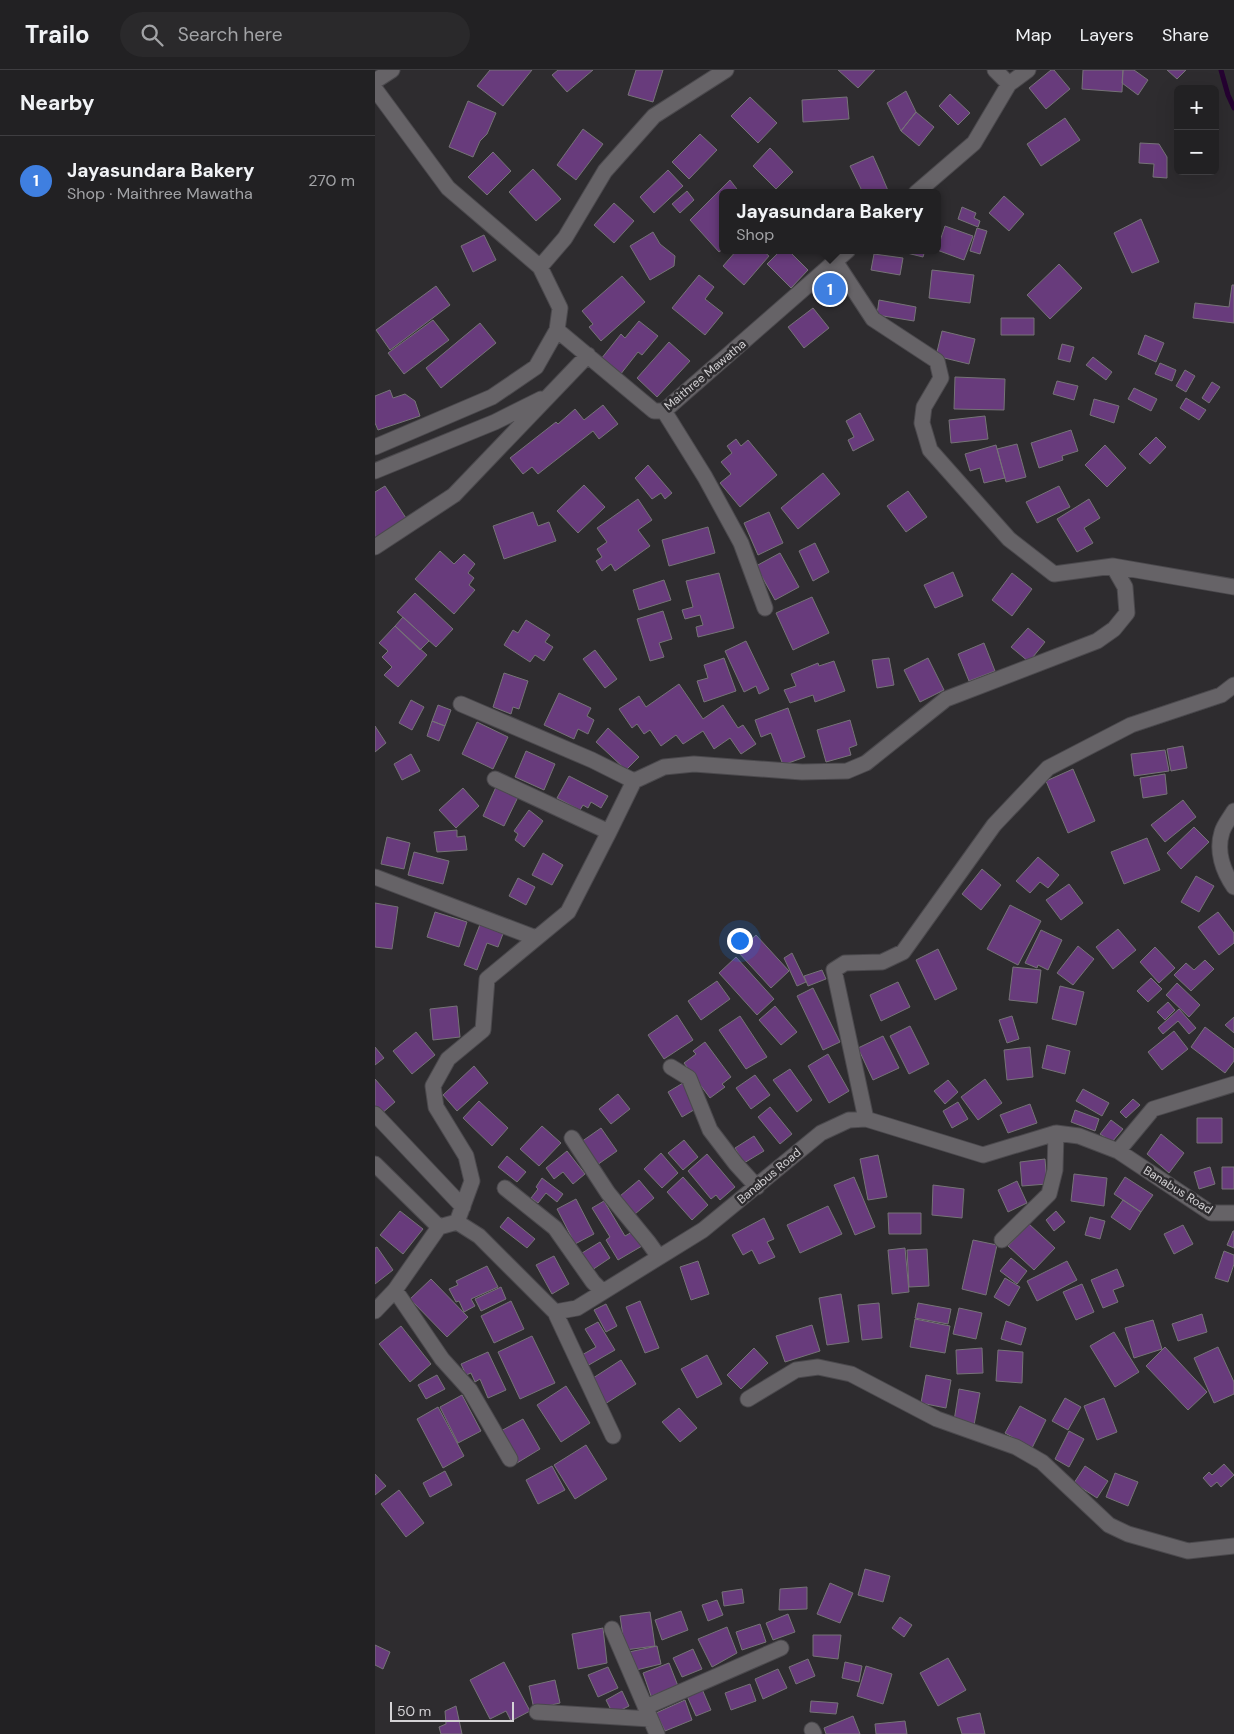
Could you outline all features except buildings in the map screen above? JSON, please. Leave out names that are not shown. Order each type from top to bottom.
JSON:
[{"type":"street","points":[[375,81],[392,70]]},
{"type":"street","points":[[540,267],[565,238],[605,171],[654,116],[726,70]]},
{"type":"street","points":[[995,70],[1009,84]]},
{"type":"street","points":[[921,189],[974,143],[1009,84],[1028,70]]},
{"type":"street","points":[[375,89],[447,188],[540,267],[560,308],[557,330],[536,366],[492,397],[375,447]]},
{"type":"street","name":"Maithree Mawatha","points":[[557,330],[654,410],[664,412],[844,254]]},
{"type":"street","points":[[835,262],[873,319],[937,362],[941,378],[924,407],[922,424],[930,450],[1009,539],[1054,574],[1113,566],[1234,587]]},
{"type":"street","points":[[375,547],[453,495],[588,355]]},
{"type":"street","points":[[375,471],[495,422],[552,393]]},
{"type":"street","points":[[664,412],[705,477],[741,542],[765,608]]},
{"type":"street","points":[[457,1222],[472,1181],[466,1156],[436,1107],[433,1086],[448,1059],[483,1030],[487,979],[567,912],[634,781],[664,767],[694,764],[802,772],[847,771],[866,764],[946,699],[1097,641],[1114,629],[1127,613],[1125,588],[1113,566]]},
{"type":"street","points":[[866,1119],[834,970],[845,963],[882,962],[903,952],[994,825],[1048,768],[1131,725],[1221,695],[1234,685]]},
{"type":"street","points":[[461,704],[592,760],[634,781]]},
{"type":"street","points":[[495,779],[609,832]]},
{"type":"street","points":[[1234,811],[1222,832],[1219,854],[1228,879],[1234,886]]},
{"type":"street","points":[[375,877],[536,938]]},
{"type":"street","points":[[671,1067],[689,1078],[709,1130],[735,1164],[757,1187]]},
{"type":"street","points":[[1118,1151],[1153,1109],[1234,1084]]},
{"type":"street","points":[[375,1114],[463,1207]]},
{"type":"street","name":"Banabus Road","points":[[555,1312],[577,1308],[703,1230],[821,1133],[849,1120],[866,1119],[983,1155],[1056,1133],[1079,1136],[1118,1151],[1211,1213],[1234,1214]]},
{"type":"street","points":[[1002,1240],[1049,1194],[1055,1170],[1056,1133]]},
{"type":"street","points":[[572,1138],[608,1193],[659,1257]]},
{"type":"street","points":[[375,1164],[439,1227]]},
{"type":"street","points":[[505,1188],[555,1228],[593,1282],[603,1292]]},
{"type":"street","points":[[375,1311],[395,1290],[439,1227],[457,1222],[479,1236],[555,1312],[613,1436]]},
{"type":"street","points":[[395,1290],[442,1359],[470,1390],[510,1459]]},
{"type":"street","points":[[748,1399],[796,1370],[818,1367],[851,1374],[937,1419],[1016,1447],[1042,1462],[1109,1525],[1128,1534],[1188,1551],[1234,1546]]},
{"type":"street","points":[[612,1630],[657,1734]]},
{"type":"street","points":[[537,1712],[648,1713],[781,1648]]},
{"type":"waterway","points":[[1221,70],[1234,108]]},
{"type":"place","name":"Jayasundara Bakery","points":[[830,289]]}]
